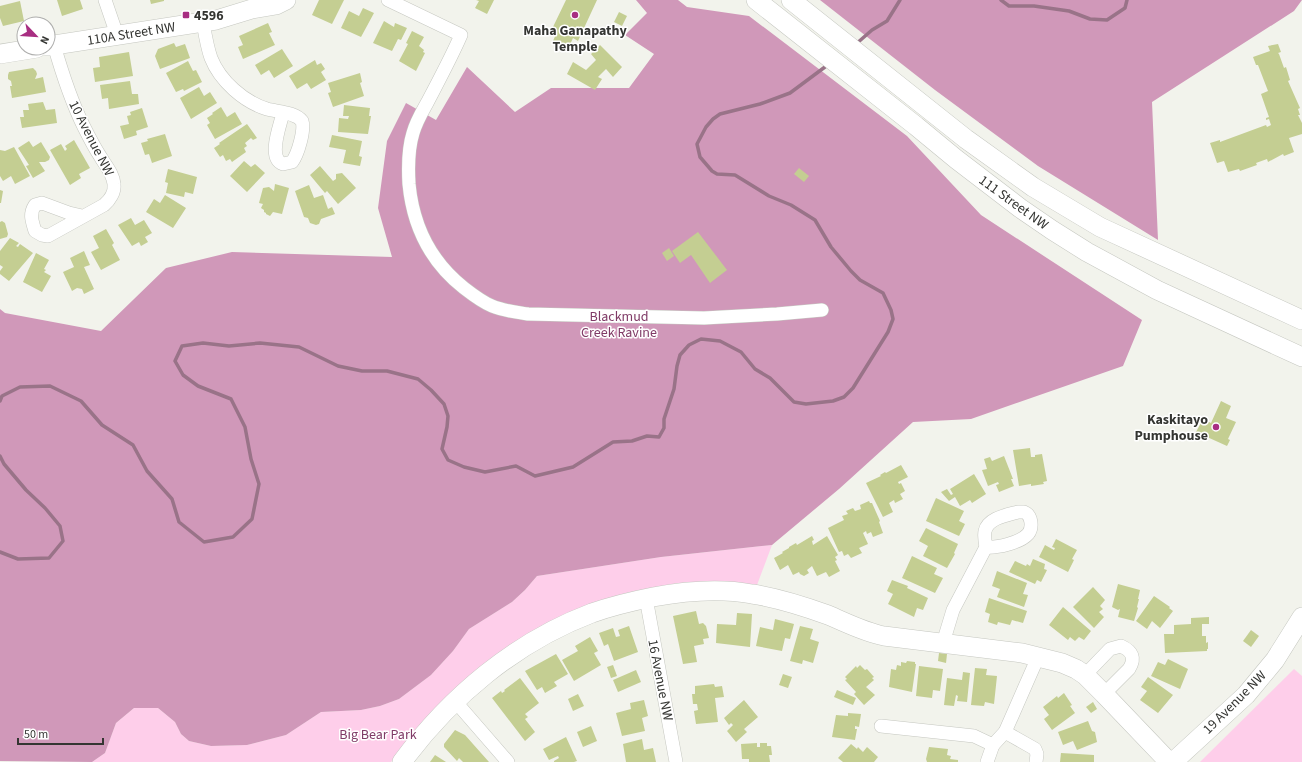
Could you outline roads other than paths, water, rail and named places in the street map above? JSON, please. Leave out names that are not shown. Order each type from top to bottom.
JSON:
[{"type":"street","points":[[105,0],[117,35]]},
{"type":"street","name":"110A Street NW","points":[[56,44],[203,22],[229,16],[256,4],[276,5],[286,0]]},
{"type":"street","points":[[388,0],[462,35],[414,128],[409,152],[409,175],[416,218],[430,252],[453,279],[468,292],[491,306],[528,314],[704,318],[822,310]]},
{"type":"street","name":"111 Street NW","points":[[791,0],[929,110],[999,164],[1033,187],[1073,212],[1133,243],[1302,320]]},
{"type":"street","name":"111 Street NW","points":[[759,3],[1020,208],[1087,252],[1157,290],[1302,357]]},
{"type":"street","points":[[203,22],[212,60],[221,75],[230,85],[254,103],[283,113]]},
{"type":"street","name":"110A Street NW","points":[[0,54],[16,51]]},
{"type":"street","name":"10 Avenue NW","points":[[51,56],[68,90],[76,111],[92,142],[111,173],[114,184],[113,194],[108,202],[82,216]]},
{"type":"street","points":[[942,643],[953,610],[986,548]]},
{"type":"street","points":[[402,762],[434,722],[454,701],[498,664],[544,635],[591,613],[646,598],[704,591],[752,594],[799,605],[872,634],[1022,653],[1062,663],[1085,675],[1169,762]]},
{"type":"street","name":"16 Avenue NW","points":[[646,598],[676,762]]},
{"type":"street","name":"19 Avenue NW","points":[[1172,762],[1246,695],[1275,660],[1302,617]]},
{"type":"street","points":[[1085,675],[1110,649],[1121,646],[1131,652],[1133,658],[1132,664],[1104,694]]},
{"type":"street","points":[[987,762],[993,744],[1005,732],[1038,657]]},
{"type":"street","points":[[454,701],[508,762]]},
{"type":"street","points":[[881,726],[974,736],[993,744]]},
{"type":"street","points":[[1005,732],[1035,748],[1038,754],[1036,762]]},
{"type":"waterway","points":[[856,44],[872,30],[887,21],[900,0]]},
{"type":"waterway","points":[[1001,0],[1009,6],[1034,6],[1069,11],[1090,19],[1107,20],[1125,8],[1127,0]]},
{"type":"waterway","points":[[0,401],[2,396],[20,387],[50,386],[81,401],[102,425],[133,445],[147,471],[172,499],[179,522],[204,542],[233,537],[252,519],[259,484],[251,459],[245,427],[231,399],[198,386],[183,375],[175,361],[182,346],[203,343],[229,346],[260,343],[299,347],[338,366],[362,371],[387,371],[418,379],[444,404],[448,416],[442,449],[448,460],[464,467],[485,472],[516,466],[535,476],[573,467],[613,442],[632,441],[647,436],[659,437],[664,428],[664,419],[674,389],[680,355],[689,345],[701,339],[720,341],[741,352],[755,369],[770,378],[794,402],[806,404],[833,401],[844,397],[853,388],[888,332],[893,319],[891,310],[883,293],[860,280],[851,271],[831,247],[815,220],[791,205],[769,196],[735,175],[717,174],[712,171],[700,157],[697,144],[706,127],[720,114],[760,104],[790,93],[829,64]]},
{"type":"waterway","points":[[0,456],[4,464],[26,490],[45,508],[60,526],[63,541],[49,558],[18,559],[0,552]]},
{"type":"place","name":"4596","points":[[186,15]]},
{"type":"place","name":"Maha Ganapathy Temple","points":[[575,15]]},
{"type":"place","name":"Kaskitayo Pumphouse","points":[[1216,427]]},
{"type":"park label","name":"Blackmud Creek Ravine","points":[[619,324]]},
{"type":"park label","name":"Big Bear Park","points":[[378,734]]}]
